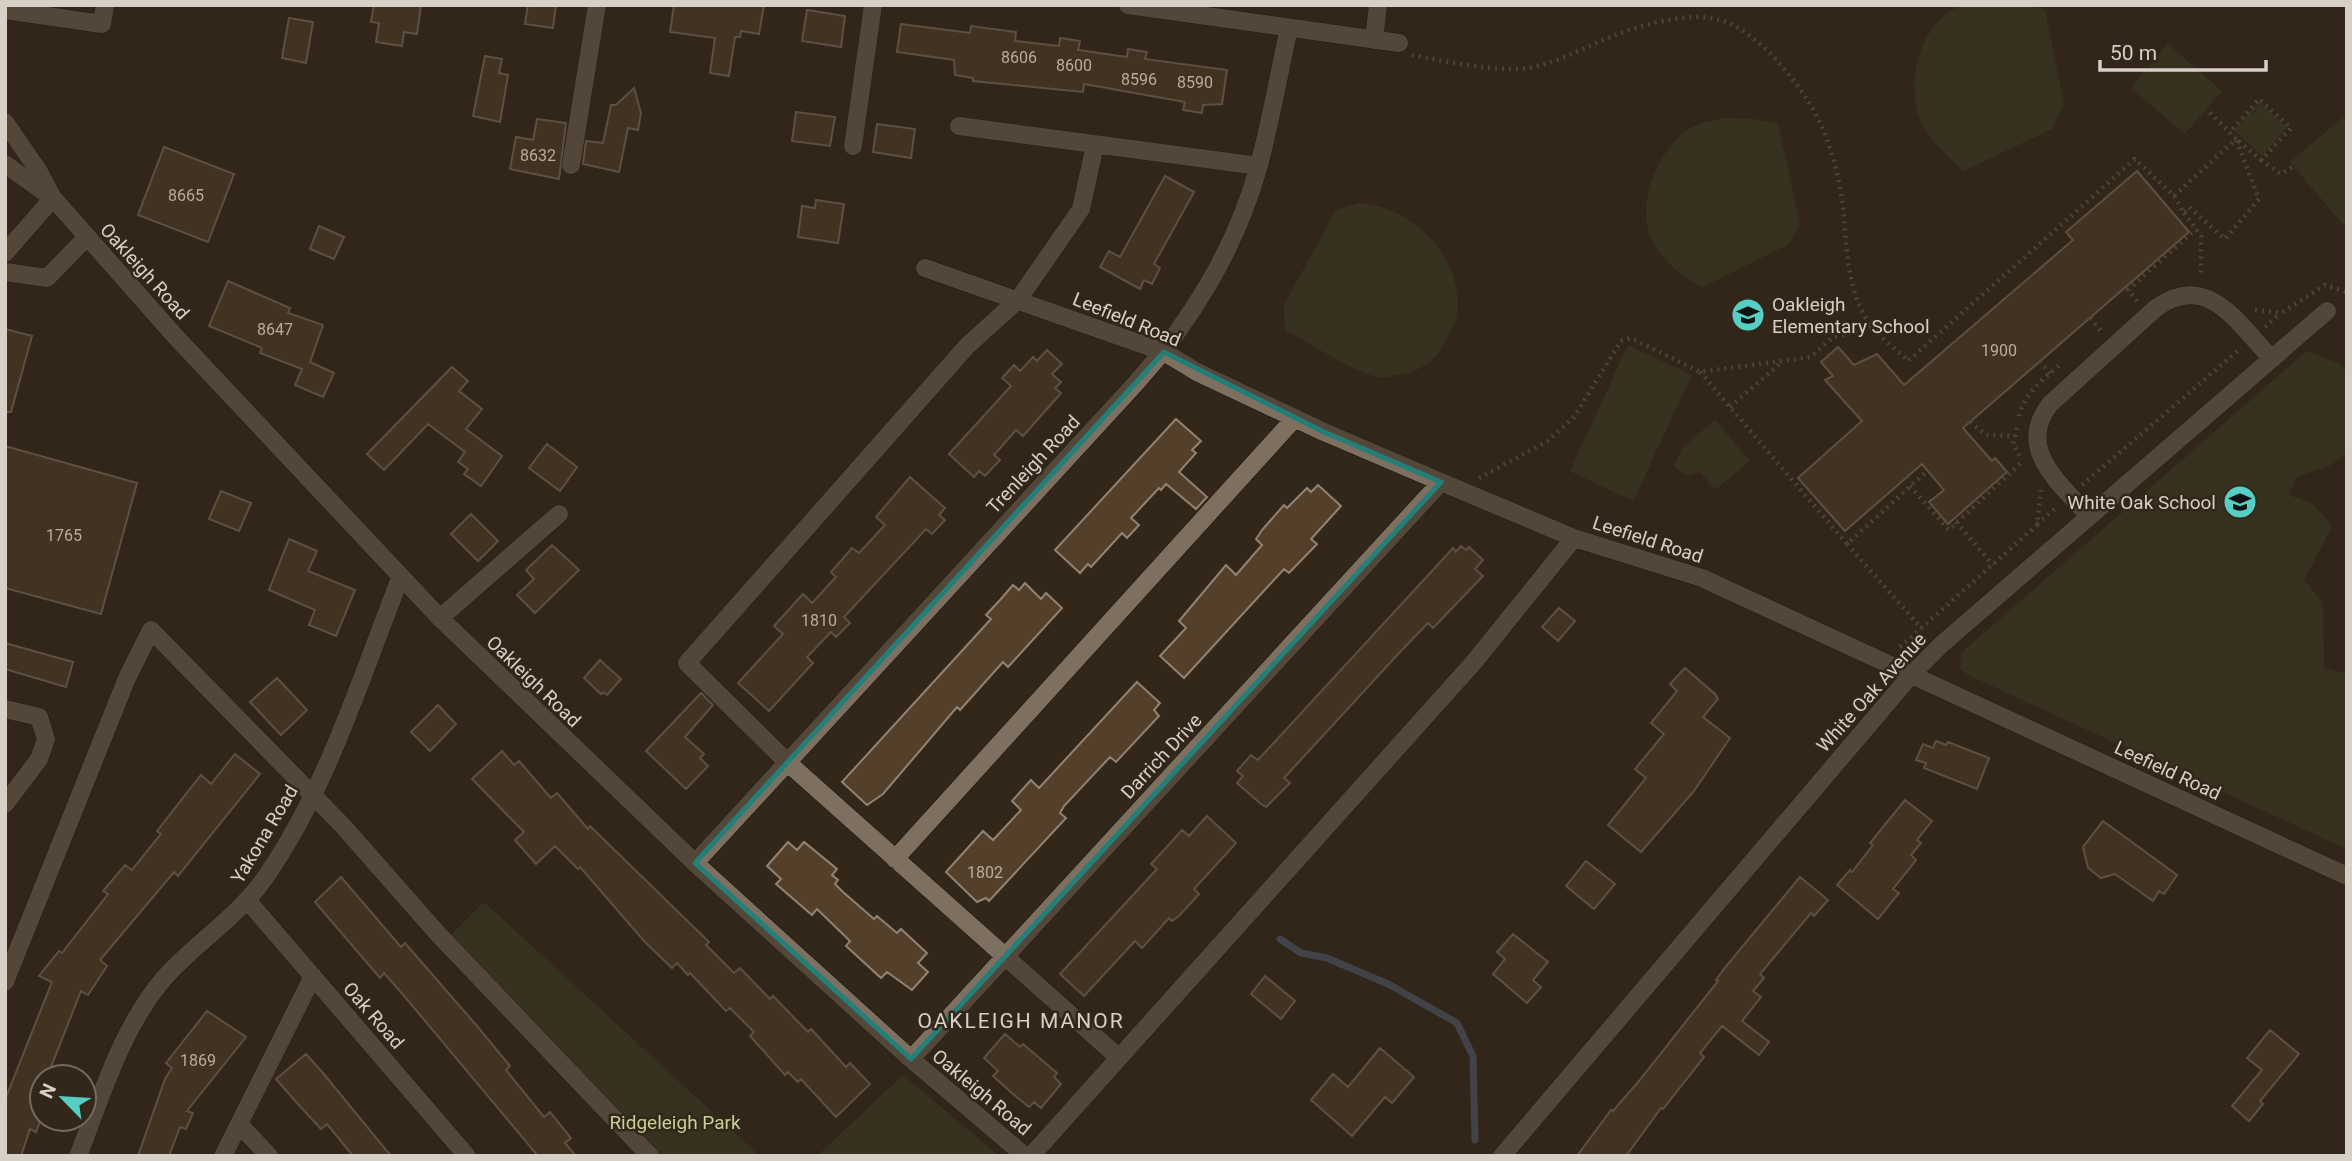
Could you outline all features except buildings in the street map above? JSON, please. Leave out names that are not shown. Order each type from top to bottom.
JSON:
[{"type":"street","points":[[5,10],[102,24],[105,5]]},
{"type":"street","points":[[571,165],[597,5]]},
{"type":"street","points":[[853,146],[873,5]]},
{"type":"street","points":[[1128,5],[1374,40],[1402,48]]},
{"type":"street","points":[[1374,40],[1378,5]]},
{"type":"street","name":"Trenleigh Road","points":[[695,863],[1164,352],[1188,320],[1222,258],[1259,166],[1289,28]]},
{"type":"street","points":[[5,122],[23,149]]},
{"type":"street","points":[[959,126],[1259,166]]},
{"type":"street","name":"Oakleigh Road","points":[[5,137],[23,149],[52,198],[87,237],[440,618],[695,863],[911,1059],[1025,1156]]},
{"type":"street","points":[[1094,145],[1081,209],[1018,300],[967,346],[687,663],[787,762],[1118,1057]]},
{"type":"street","name":"Oakleigh Road","points":[[5,164],[52,198]]},
{"type":"street","points":[[5,253],[52,198]]},
{"type":"street","points":[[5,272],[47,278],[87,237]]},
{"type":"street","name":"Leefield Road","points":[[925,268],[1164,352],[1196,372],[1296,418],[1574,538],[1702,578],[2347,876]]},
{"type":"street","points":[[2089,516],[2045,465],[2037,449],[2036,435],[2040,417],[2050,404],[2156,308],[2169,299],[2202,297],[2230,311],[2272,359]]},
{"type":"street","name":"White Oak Avenue","points":[[1502,1156],[1912,674],[2089,516],[2327,311]]},
{"type":"street","points":[[895,859],[1296,418]]},
{"type":"street","name":"Darrich Drive","points":[[911,1059],[1441,482]]},
{"type":"street","points":[[440,618],[559,514]]},
{"type":"street","points":[[1031,1156],[1474,662],[1574,538]]},
{"type":"street","name":"Yakona Road","points":[[78,1156],[125,1039],[145,1005],[187,954],[248,901],[268,874],[312,797],[401,576]]},
{"type":"street","points":[[5,982],[127,678],[151,630],[312,797],[344,826],[438,934],[650,1156]]},
{"type":"street","points":[[5,709],[39,717],[46,738],[39,759],[5,804]]},
{"type":"street","name":"Oak Road","points":[[248,901],[467,1156]]},
{"type":"street","points":[[223,1156],[313,976]]},
{"type":"street","points":[[239,1124],[269,1156]]},
{"type":"path","points":[[1402,48],[1464,65],[1530,68],[1577,53],[1616,34],[1670,18],[1720,20],[1760,44],[1793,78],[1819,119],[1835,164],[1850,270],[1872,327],[1908,361],[2135,159],[2174,196],[2201,236],[2201,275]]},
{"type":"path","points":[[2230,132],[2259,99],[2291,128],[2261,160]]},
{"type":"path","points":[[2206,109],[2236,139],[2281,174],[2294,166]]},
{"type":"path","points":[[2174,196],[2236,139]]},
{"type":"path","points":[[2184,213],[2189,207],[2225,239],[2259,199],[2236,139]]},
{"type":"path","points":[[2137,301],[2126,289],[2196,229]]},
{"type":"path","points":[[2188,277],[2201,275],[2210,279]]},
{"type":"path","points":[[1889,642],[1901,648],[2070,495],[2115,460],[2281,313],[2325,285],[2347,292]]},
{"type":"path","points":[[2128,308],[2145,294]]},
{"type":"path","points":[[2245,303],[2253,310],[2281,313]]},
{"type":"path","points":[[2090,318],[2101,331]]},
{"type":"path","points":[[2091,340],[2110,323]]},
{"type":"path","points":[[1700,372],[1811,357],[1832,338],[1872,327]]},
{"type":"path","points":[[1474,480],[1548,441],[1574,417],[1622,341],[1631,338],[1700,372],[1922,628]]},
{"type":"path","points":[[2028,470],[2013,445],[2022,406],[2050,374],[2070,357]]},
{"type":"path","points":[[1730,407],[1784,360]]},
{"type":"path","points":[[2040,361],[2050,374]]},
{"type":"path","points":[[1970,422],[1986,435],[2015,436]]},
{"type":"path","points":[[1910,486],[1949,530],[2023,461]]},
{"type":"path","points":[[1847,544],[1927,471]]},
{"type":"path","points":[[2037,525],[2039,487]]},
{"type":"path","points":[[1956,522],[1993,565]]},
{"type":"highlighted area","points":[[1164,352],[1324,432],[1441,482],[911,1059],[695,863]]},
{"type":"green space","points":[[1962,5],[2033,5],[2045,10],[2064,104],[2052,129],[1963,171],[1927,132],[1919,116],[1914,84],[1920,52],[1927,37],[1948,13]]},
{"type":"green space","points":[[2168,44],[2222,91],[2185,134],[2131,88]]},
{"type":"green space","points":[[2259,102],[2287,127],[2262,156],[2234,130]]},
{"type":"green space","points":[[2347,114],[2347,229],[2290,162]]},
{"type":"green space","points":[[1726,118],[1754,119],[1778,124],[1800,224],[1789,244],[1703,287],[1680,273],[1662,256],[1652,240],[1646,209],[1654,174],[1673,143],[1699,124]]},
{"type":"green space","points":[[1359,203],[1378,206],[1412,222],[1439,250],[1456,285],[1458,309],[1449,335],[1432,360],[1409,373],[1376,377],[1342,362],[1285,330],[1284,305],[1336,210]]},
{"type":"green space","points":[[1628,345],[1692,375],[1633,501],[1570,471]]},
{"type":"green space","name":"White Oak School","points":[[2307,351],[2338,363],[2347,372],[2347,453],[2331,465],[2296,477],[2289,495],[2313,504],[2332,526],[2304,580],[2323,603],[2324,668],[2347,674],[2347,849],[1960,669],[1961,653]]},
{"type":"green space","points":[[1715,420],[1750,461],[1715,490],[1700,472],[1687,476],[1674,466],[1682,448]]},
{"type":"green space","name":"Ridgeleigh Park","points":[[484,902],[760,1156],[661,1156],[451,935]]},
{"type":"green space","points":[[903,1075],[999,1156],[817,1156]]},
{"type":"waterway","points":[[1280,939],[1301,953],[1327,958],[1388,984],[1457,1023],[1473,1056],[1475,1140]]},
{"type":"place","name":"Oakleigh Elementary School","points":[[1748,315]]},
{"type":"place","name":"White Oak School","points":[[2240,502]]},
{"type":"district","name":"OAKLEIGH MANOR","points":[[1021,1021]]}]
